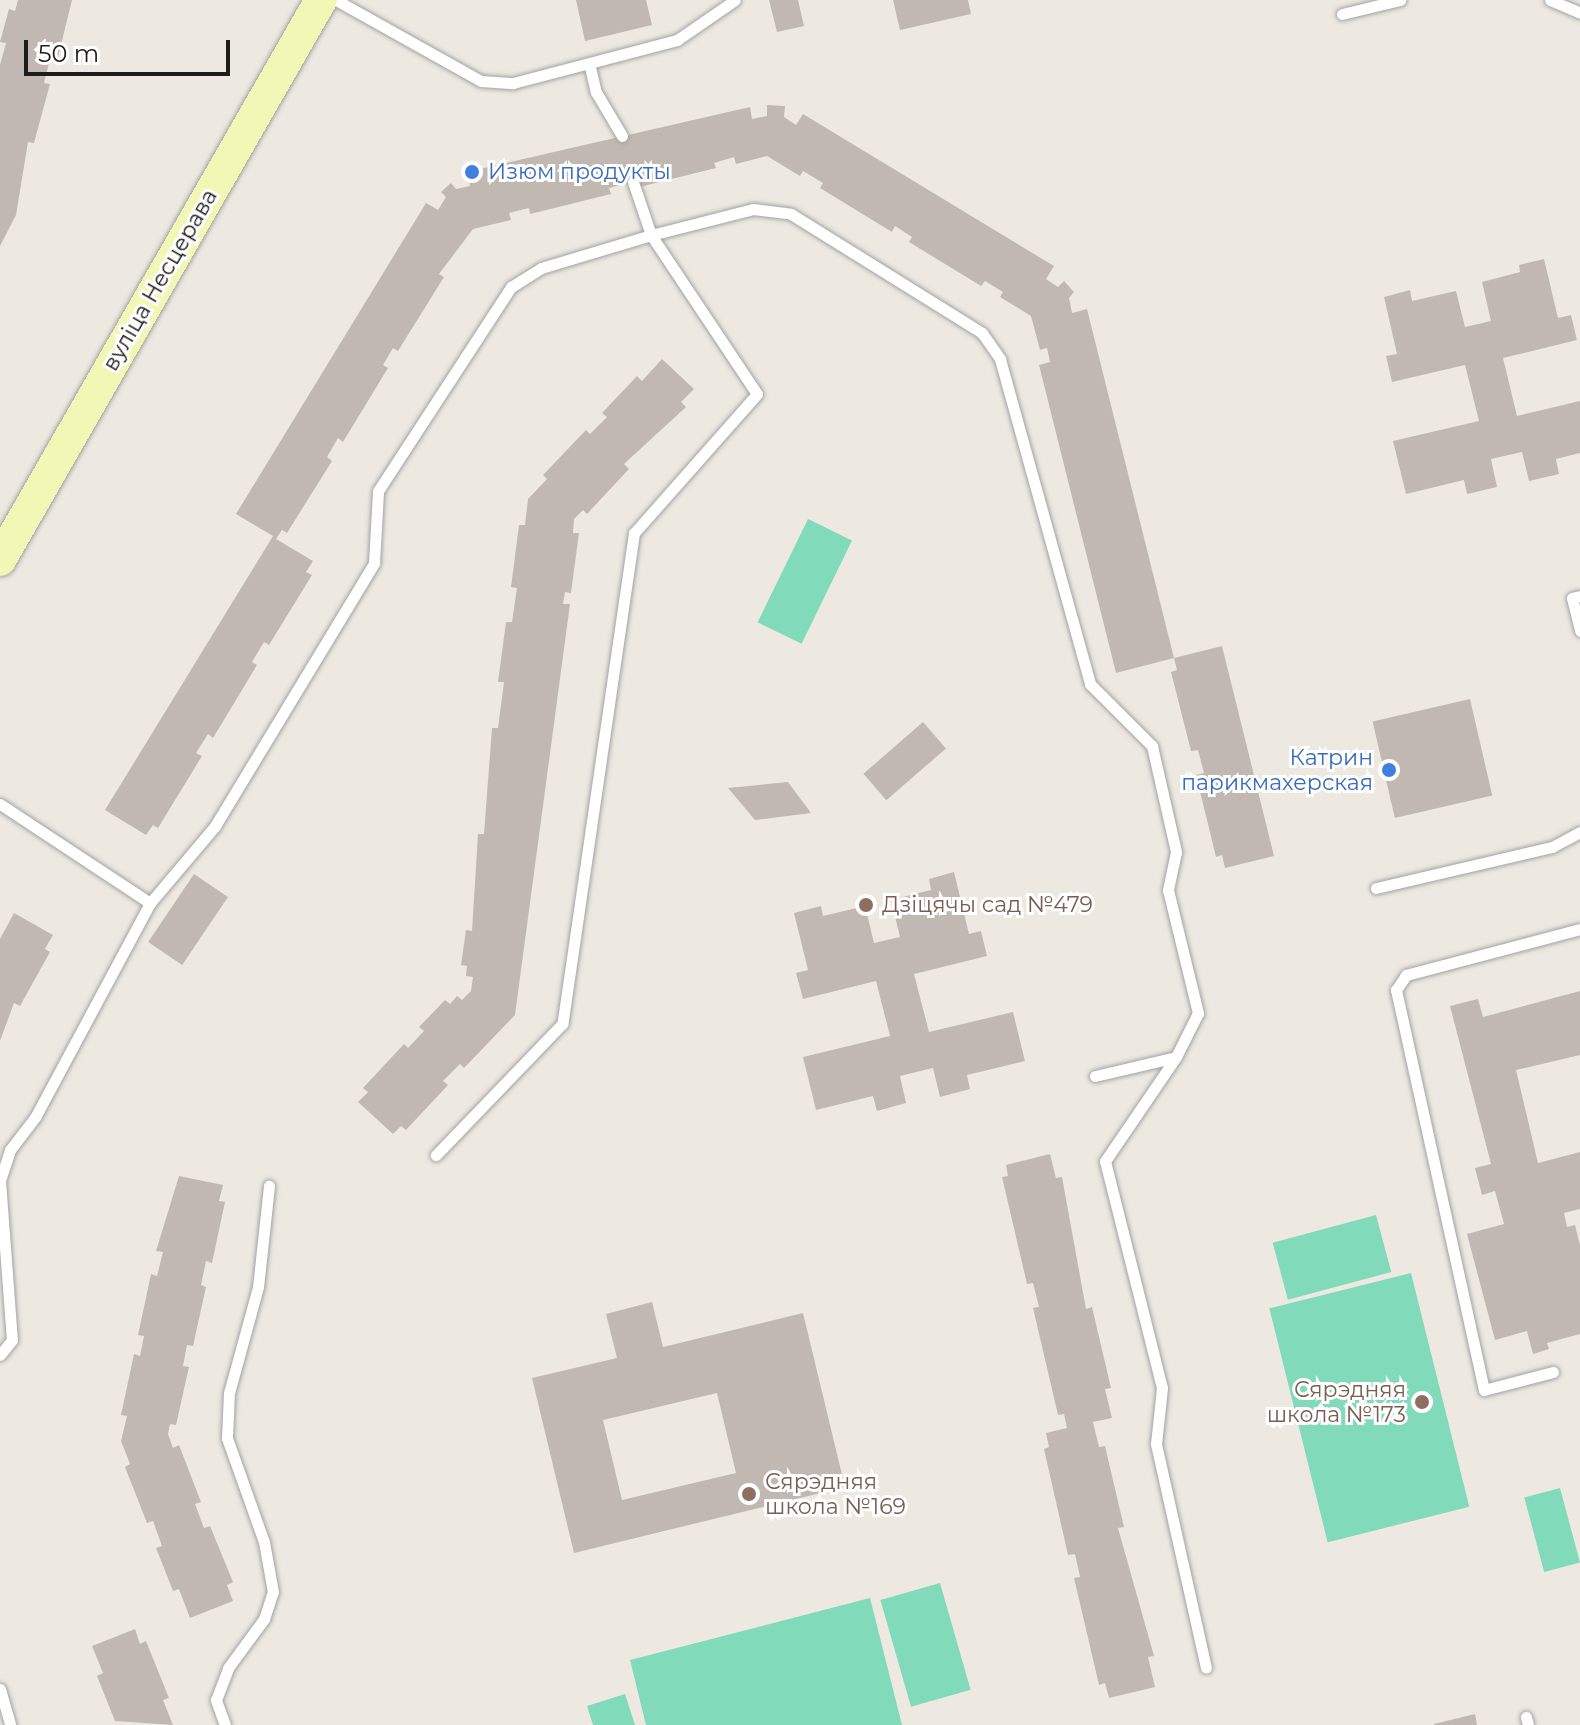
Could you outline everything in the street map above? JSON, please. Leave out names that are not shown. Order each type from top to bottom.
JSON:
[{"type":"main road","name":"вуліца Несцерава","points":[[0,560],[321,0]]},
{"type":"lane","points":[[336,0],[481,81],[513,83],[590,67],[677,40],[735,0]]},
{"type":"lane","points":[[1342,14],[1400,0]]},
{"type":"lane","points":[[1550,0],[1580,13]]},
{"type":"lane","points":[[590,67],[596,92],[622,136]]},
{"type":"lane","points":[[436,1155],[562,1024],[634,533],[757,394],[651,235],[633,182]]},
{"type":"lane","points":[[0,1355],[12,1340],[0,1181],[10,1150],[36,1116],[150,903],[215,826],[374,563],[378,491],[511,287],[541,268],[651,235],[753,209],[791,214],[982,333],[1000,359],[1090,684],[1152,746],[1176,852],[1168,890],[1198,1013],[1176,1057],[1105,1161],[1162,1388],[1156,1444],[1206,1667]]},
{"type":"lane","points":[[1580,596],[1572,598],[1580,631]]},
{"type":"lane","points":[[0,804],[150,903]]},
{"type":"lane","points":[[1376,888],[1552,847],[1580,832]]},
{"type":"lane","points":[[1553,1372],[1484,1390],[1396,990],[1406,975],[1580,929]]},
{"type":"lane","points":[[1095,1076],[1176,1057]]},
{"type":"lane","points":[[225,1725],[216,1700],[224,1678],[264,1619],[273,1592],[264,1542],[227,1438],[229,1393],[258,1287],[269,1186]]},
{"type":"lane","points":[[0,1689],[10,1725]]},
{"type":"green space","points":[[808,519],[852,540],[802,644],[758,622]]},
{"type":"green space","points":[[1376,1215],[1391,1272],[1288,1300],[1273,1243]]},
{"type":"green space","points":[[1411,1273],[1469,1507],[1328,1542],[1269,1308]]},
{"type":"green space","points":[[1560,1488],[1580,1562],[1544,1572],[1524,1498]]},
{"type":"green space","points":[[940,1583],[971,1690],[911,1707],[880,1600]]},
{"type":"green space","points":[[870,1598],[902,1725],[646,1725],[630,1660]]},
{"type":"green space","points":[[625,1694],[635,1725],[593,1725],[587,1706]]},
{"type":"building","points":[[18,0],[72,0],[58,57],[51,55],[44,83],[50,84],[34,143],[28,142],[16,215],[0,246],[0,65],[6,43],[0,42],[9,9],[15,11]]},
{"type":"building","points":[[576,0],[646,0],[652,25],[585,41]]},
{"type":"building","points":[[769,0],[798,0],[804,26],[777,32]]},
{"type":"building","points":[[893,0],[968,0],[971,14],[900,30]]},
{"type":"building","points":[[767,105],[785,106],[784,117],[796,125],[803,114],[1054,266],[1046,279],[1058,287],[1064,281],[1074,292],[1069,298],[1072,313],[1087,309],[1174,658],[1116,673],[1039,365],[1050,362],[1047,348],[1040,350],[1031,316],[1000,297],[1003,292],[985,281],[981,286],[909,242],[912,237],[895,226],[892,232],[820,188],[823,183],[803,171],[800,176],[767,156],[736,164],[734,157],[714,163],[716,168],[631,189],[629,183],[609,188],[611,194],[530,214],[529,208],[509,213],[511,220],[473,229],[439,274],[444,277],[398,351],[393,348],[383,365],[388,368],[343,442],[338,438],[327,457],[332,461],[287,533],[282,530],[276,539],[313,561],[306,572],[312,575],[269,645],[264,642],[252,662],[257,665],[213,738],[208,734],[196,753],[202,756],[158,828],[153,825],[146,835],[105,810],[273,536],[236,514],[426,203],[438,210],[446,197],[441,192],[451,183],[456,189],[470,186],[467,172],[750,107],[752,119],[767,116]]},
{"type":"building","points":[[1544,259],[1558,318],[1571,315],[1577,340],[1503,358],[1517,416],[1580,401],[1580,453],[1556,459],[1559,474],[1529,481],[1522,452],[1491,459],[1497,487],[1467,494],[1464,480],[1406,494],[1393,441],[1479,421],[1465,365],[1392,382],[1386,356],[1397,354],[1384,297],[1410,290],[1412,301],[1456,291],[1465,327],[1491,321],[1482,282],[1520,272],[1519,265]]},
{"type":"building","points":[[662,359],[694,389],[681,402],[686,407],[624,464],[629,469],[587,514],[583,510],[574,519],[573,533],[579,533],[571,593],[565,592],[563,604],[570,604],[515,1015],[464,1068],[460,1064],[443,1081],[448,1085],[406,1130],[401,1126],[393,1134],[358,1102],[368,1092],[363,1088],[404,1044],[408,1048],[424,1031],[419,1027],[445,1000],[450,1004],[457,996],[462,1000],[471,991],[473,977],[466,976],[467,966],[461,965],[466,930],[472,931],[478,834],[484,834],[492,728],[498,728],[504,682],[498,682],[506,622],[512,622],[517,588],[511,587],[519,525],[525,525],[528,499],[547,479],[543,475],[586,430],[590,434],[607,417],[602,413],[637,376],[642,381]]},
{"type":"building","points":[[1222,646],[1274,856],[1225,868],[1222,855],[1216,857],[1196,775],[1204,773],[1198,750],[1191,751],[1171,672],[1177,670],[1174,658]]},
{"type":"building","points":[[1470,699],[1492,795],[1395,818],[1373,721]]},
{"type":"building","points":[[923,722],[946,748],[886,800],[863,774]]},
{"type":"building","points":[[788,782],[811,813],[755,820],[728,788]]},
{"type":"building","points":[[954,872],[969,934],[981,931],[987,956],[914,974],[929,1032],[1013,1012],[1025,1061],[967,1075],[970,1089],[940,1097],[933,1068],[900,1076],[906,1103],[877,1111],[873,1096],[816,1110],[803,1057],[890,1036],[876,981],[803,999],[796,973],[808,970],[794,913],[821,906],[823,916],[865,906],[874,943],[900,937],[891,900],[931,890],[929,879]]},
{"type":"building","points":[[194,874],[228,897],[182,965],[148,942]]},
{"type":"building","points":[[14,913],[53,935],[45,949],[50,952],[20,1006],[14,1003],[0,1041],[0,939]]},
{"type":"building","points":[[1580,991],[1580,1055],[1516,1070],[1538,1163],[1580,1152],[1580,1209],[1564,1213],[1567,1227],[1575,1225],[1580,1245],[1580,1334],[1547,1343],[1549,1349],[1533,1354],[1527,1331],[1495,1340],[1467,1234],[1504,1224],[1495,1191],[1482,1195],[1475,1168],[1491,1164],[1450,1006],[1478,999],[1483,1017]]},
{"type":"building","points":[[1050,1154],[1056,1178],[1062,1177],[1086,1309],[1092,1307],[1111,1388],[1105,1389],[1112,1418],[1093,1422],[1099,1447],[1105,1446],[1124,1527],[1118,1528],[1154,1656],[1148,1657],[1155,1687],[1109,1698],[1105,1683],[1099,1685],[1074,1578],[1080,1577],[1075,1554],[1068,1555],[1044,1449],[1049,1447],[1046,1433],[1067,1428],[1064,1414],[1058,1415],[1033,1308],[1039,1307],[1033,1283],[1027,1284],[1002,1177],[1008,1176],[1006,1165]]},
{"type":"building","points":[[179,1176],[223,1185],[219,1201],[225,1202],[212,1263],[206,1261],[201,1285],[206,1287],[193,1346],[187,1345],[183,1366],[189,1367],[176,1425],[170,1424],[168,1434],[173,1448],[179,1445],[201,1502],[195,1504],[204,1528],[210,1526],[233,1582],[227,1585],[233,1601],[190,1618],[179,1589],[173,1591],[156,1548],[162,1546],[153,1521],[147,1523],[125,1467],[130,1464],[121,1441],[127,1416],[121,1415],[134,1354],[140,1356],[144,1336],[138,1335],[151,1274],[157,1276],[163,1252],[156,1251]]},
{"type":"building","points":[[652,1302],[663,1347],[803,1313],[845,1487],[574,1553],[532,1378],[617,1358],[606,1314]],"holes":[[[717,1393],[736,1473],[622,1500],[603,1420]]]},
{"type":"building","points":[[135,1629],[140,1644],[146,1641],[169,1698],[163,1700],[173,1725],[115,1721],[97,1676],[103,1673],[92,1646]]},
{"type":"building","points":[[1475,1714],[1477,1725],[1434,1725],[1434,1724]]},
{"type":"place","name":"Изюм продукты","points":[[472,172]]},
{"type":"place","name":"Катрин парикмахерская","points":[[1389,770]]},
{"type":"place","name":"Дзіцячы сад №479","points":[[866,905]]},
{"type":"place","name":"Сярэдняя школа №173","points":[[1422,1402]]},
{"type":"place","name":"Сярэдняя школа №169","points":[[749,1494]]}]
